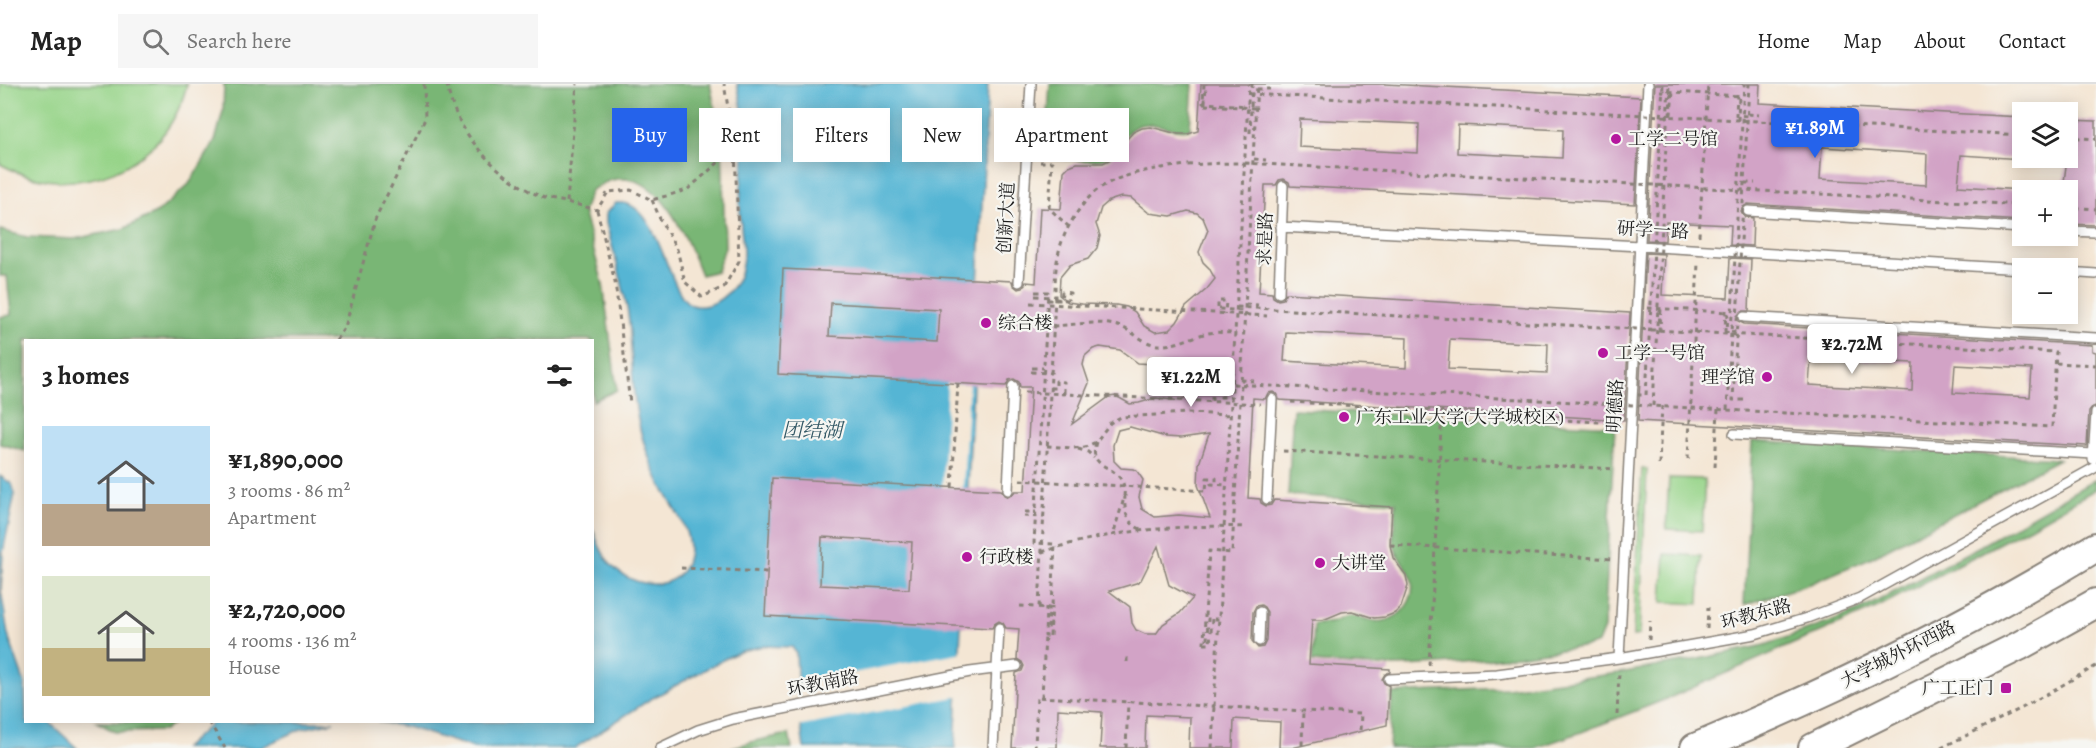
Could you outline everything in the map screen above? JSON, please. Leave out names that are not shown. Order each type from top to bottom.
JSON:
[{"type":"main road","name":"大学城外环西路","points":[[1695,748],[1868,670],[1997,604],[2096,547]]},
{"type":"main road","points":[[1813,748],[2019,646],[2096,603]]},
{"type":"lane","name":"创新大道","points":[[1019,282],[1031,84]]},
{"type":"lane","name":"明德路","points":[[1619,658],[1648,84]]},
{"type":"lane","name":"求是路","points":[[1279,293],[1283,186]]},
{"type":"lane","points":[[1748,211],[2012,227]]},
{"type":"lane","name":"研学一路","points":[[1281,227],[2012,268]]},
{"type":"lane","points":[[2078,231],[2096,232]]},
{"type":"lane","points":[[2078,273],[2096,274]]},
{"type":"lane","points":[[1744,317],[2096,338]]},
{"type":"lane","points":[[1008,490],[1013,386]]},
{"type":"lane","points":[[1267,500],[1272,399]]},
{"type":"lane","points":[[2094,467],[2096,413]]},
{"type":"lane","points":[[1734,434],[2094,454]]},
{"type":"lane","name":"环教东路","points":[[1389,680],[1497,674],[1619,658],[1755,634],[1860,598],[2094,467]]},
{"type":"lane","points":[[1259,641],[1260,612]]},
{"type":"lane","points":[[993,748],[999,628]]},
{"type":"lane","points":[[997,667],[1017,666]]},
{"type":"lane","name":"环教南路","points":[[660,748],[716,724],[786,707],[997,667]]},
{"type":"path","points":[[337,339],[345,327],[376,217],[425,119],[424,84]]},
{"type":"path","points":[[447,84],[449,97],[470,140],[502,174],[544,198],[597,210]]},
{"type":"path","points":[[567,202],[577,84]]},
{"type":"path","points":[[724,84],[728,108]]},
{"type":"path","points":[[1206,84],[1205,104],[1248,106]]},
{"type":"path","points":[[1206,84],[1205,105],[1256,108]]},
{"type":"path","points":[[1212,748],[1251,84]]},
{"type":"path","points":[[1250,134],[1251,84]]},
{"type":"path","points":[[1637,395],[1646,395],[1663,84]]},
{"type":"path","points":[[1670,84],[1670,116]]},
{"type":"path","points":[[1688,459],[1708,84]]},
{"type":"path","points":[[1738,120],[1744,84]]},
{"type":"path","points":[[1744,400],[1733,400],[1749,84]]},
{"type":"path","points":[[1210,619],[1210,644],[1204,644],[1209,551],[1232,553],[1257,86],[1270,89]]},
{"type":"path","points":[[1661,114],[1671,114],[1674,91],[1670,116]]},
{"type":"path","points":[[1659,331],[1664,184],[1671,92],[1739,96],[1738,189],[1727,334]]},
{"type":"path","points":[[1249,94],[2012,134]]},
{"type":"path","points":[[1738,120],[1736,94],[1736,115],[1748,115],[1759,115]]},
{"type":"path","points":[[2078,138],[2096,139]]},
{"type":"path","points":[[1254,159],[1266,160]]},
{"type":"path","points":[[652,200],[687,190],[719,162]]},
{"type":"path","points":[[630,403],[615,282],[597,210],[608,192],[631,190],[652,200],[677,249],[685,282],[702,297],[724,287],[739,261],[735,162]]},
{"type":"path","points":[[1052,162],[1049,208],[1069,227]]},
{"type":"path","points":[[1039,607],[1058,255],[1069,227],[1084,204],[1098,190],[1116,180],[1162,169],[1245,163],[2012,204]]},
{"type":"path","points":[[1744,183],[1755,183]]},
{"type":"path","points":[[2078,208],[2096,209]]},
{"type":"path","points":[[1045,636],[1050,636],[1055,544],[1034,543],[1043,368],[1047,300],[1048,292],[1035,294],[1055,298],[1060,300],[1070,300],[1070,292],[1062,292],[1061,300],[1047,300]]},
{"type":"path","points":[[1060,300],[1060,293],[1069,293],[1068,305]]},
{"type":"path","points":[[1227,309],[1227,300],[1219,300],[1219,309],[1245,311]]},
{"type":"path","points":[[1225,314],[1226,301],[1218,301],[1218,308],[1227,309],[2056,352],[2052,427],[1233,384]]},
{"type":"path","points":[[1030,303],[1267,316]]},
{"type":"path","points":[[1246,304],[1258,305]]},
{"type":"path","points":[[1650,329],[1660,330],[1661,306],[1663,307],[1659,331]]},
{"type":"path","points":[[1653,406],[1660,308],[1728,312],[1727,410]]},
{"type":"path","points":[[1727,334],[1725,310],[1725,331],[1737,332]]},
{"type":"path","points":[[1053,326],[1116,325],[1129,330],[1149,344],[1161,345],[1175,344],[1206,333],[1236,333]]},
{"type":"path","points":[[2056,363],[2096,365]]},
{"type":"path","points":[[1043,368],[1031,370],[1051,373]]},
{"type":"path","points":[[1241,380],[1254,381]]},
{"type":"path","points":[[1050,388],[1056,388],[1056,381],[1064,382],[1064,394]]},
{"type":"path","points":[[952,488],[958,384]]},
{"type":"path","points":[[1212,401],[1212,390],[1222,390],[1221,397],[1232,397]]},
{"type":"path","points":[[1025,392],[1262,404]]},
{"type":"path","points":[[1291,402],[1631,424]]},
{"type":"path","points":[[1659,464],[1662,406]]},
{"type":"path","points":[[1715,466],[1718,409]]},
{"type":"path","points":[[1429,661],[1442,411]]},
{"type":"path","points":[[1094,458],[1093,450],[1096,442],[1110,423],[1120,417],[1188,413],[1231,415]]},
{"type":"path","points":[[1076,448],[1096,442]]},
{"type":"path","points":[[1047,446],[1076,448],[1088,452],[1099,463],[1116,473],[1121,479],[1126,514],[1130,522],[1136,528],[1146,531]]},
{"type":"path","points":[[1280,451],[1629,470]]},
{"type":"path","points":[[1026,481],[1206,491],[1207,478],[1216,478],[1216,484]]},
{"type":"path","points":[[1211,483],[1227,485]]},
{"type":"path","points":[[1114,536],[1115,522],[1125,495]]},
{"type":"path","points":[[1036,512],[1024,514],[1044,517]]},
{"type":"path","points":[[1042,552],[1073,542],[1146,531],[1225,526],[1246,527]]},
{"type":"path","points":[[1389,545],[1624,560]]},
{"type":"path","points":[[681,568],[768,572]]},
{"type":"path","points":[[1020,606],[1048,608]]},
{"type":"path","points":[[1707,637],[1708,607]]},
{"type":"path","points":[[1035,748],[1048,608]]},
{"type":"path","points":[[1048,608],[1048,630]]},
{"type":"path","points":[[1210,619],[1220,620]]},
{"type":"path","points":[[1207,640],[1210,619]]},
{"type":"path","points":[[1649,644],[1650,621]]},
{"type":"path","points":[[1127,656],[1127,662]]},
{"type":"path","points":[[1941,748],[2022,708],[2096,666]]},
{"type":"path","points":[[1617,715],[1619,673]]},
{"type":"path","points":[[1040,697],[1361,714],[1360,731]]},
{"type":"path","points":[[1125,748],[1128,702]]},
{"type":"path","points":[[1302,746],[1303,711]]},
{"type":"path","points":[[211,723],[225,748]]},
{"type":"green space","points":[[0,84],[187,84],[176,114],[160,138],[139,158],[114,172],[87,180],[58,181],[29,176],[0,164]]},
{"type":"green space","points":[[224,84],[710,84],[715,108],[699,108],[699,162],[723,162],[725,247],[717,271],[701,275],[670,210],[645,185],[629,179],[612,180],[591,190],[583,211],[603,284],[617,390],[594,401],[594,339],[24,339],[24,451],[0,444],[0,317],[11,315],[7,276],[0,276],[0,230],[27,237],[74,239],[123,229],[158,212],[189,184],[215,141],[223,111]]},
{"type":"green space","points":[[1050,84],[1193,84],[1190,129],[1177,130],[1147,124],[1140,125],[1129,132],[1129,108],[1048,108]]},
{"type":"green space","points":[[1293,409],[1615,426],[1604,628],[1598,643],[1540,653],[1444,664],[1375,666],[1312,662],[1314,624],[1333,622],[1350,616],[1378,621],[1390,619],[1407,605],[1412,585],[1411,577],[1396,552],[1394,543],[1396,502],[1288,495]]},
{"type":"green space","points":[[1752,441],[2059,459],[1870,558],[1812,583],[1744,605]]},
{"type":"green space","points":[[1642,469],[1647,469],[1639,635],[1633,636]]},
{"type":"green space","points":[[1669,478],[1705,479],[1702,531],[1666,529]]},
{"type":"green space","points":[[2096,479],[2096,489],[2030,527],[1878,607],[1669,698],[1579,733],[1535,748],[1389,748],[1392,693],[1507,688],[1619,673],[1765,645],[1868,606],[1980,546]]},
{"type":"green space","points":[[1665,554],[1701,556],[1699,604],[1662,602]]},
{"type":"green space","points":[[99,723],[174,723],[164,731],[115,732]]},
{"type":"green space","points":[[789,734],[792,748],[730,748],[759,740]]},
{"type":"water","name":"团结湖","points":[[737,84],[988,84],[955,748],[804,748],[799,714],[796,653],[792,647],[763,646],[728,657],[649,700],[575,748],[474,748],[407,727],[384,723],[594,723],[594,532],[612,566],[621,574],[644,583],[667,582],[676,577],[684,568],[689,546],[680,517],[663,489],[647,453],[640,428],[627,309],[606,223],[606,213],[616,203],[630,205],[641,213],[659,243],[672,277],[686,301],[694,306],[709,305],[727,294],[739,276],[743,256],[741,189],[744,162],[781,162],[781,108],[742,108]]},
{"type":"water","points":[[0,476],[12,484],[15,494],[3,552],[1,590],[8,635],[24,681],[24,723],[50,723],[77,748],[0,748]]},
{"type":"water","points":[[212,723],[329,723],[301,729],[260,748],[184,748]]},
{"type":"pier","points":[[947,383],[969,384],[963,488],[942,487]]},
{"type":"pier","points":[[963,652],[961,696],[797,727],[795,684]]},
{"type":"building","points":[[1201,84],[1385,84],[1641,97],[1635,204],[1290,186],[1289,182],[1284,179],[1279,180],[1276,185],[1265,185],[1259,292],[1272,293],[1273,297],[1278,300],[1283,299],[1286,293],[1630,313],[1624,420],[1279,400],[1278,395],[1273,392],[1268,393],[1265,399],[1253,398],[1248,498],[1260,499],[1261,503],[1266,506],[1271,505],[1274,500],[1392,507],[1390,545],[1393,558],[1406,575],[1408,586],[1401,607],[1395,613],[1385,617],[1374,618],[1352,611],[1342,612],[1323,620],[1312,620],[1309,664],[1390,669],[1390,672],[1382,679],[1389,686],[1387,725],[1292,748],[1279,748],[1280,722],[1234,719],[1233,748],[1189,748],[1190,717],[1146,715],[1145,748],[1100,748],[1102,712],[1058,709],[1057,748],[1012,748],[1016,673],[1022,671],[1024,666],[1017,659],[1019,629],[1006,628],[999,621],[992,628],[765,616],[772,478],[1001,490],[1008,497],[1015,491],[1025,491],[1031,387],[1020,387],[1019,382],[1014,379],[1009,380],[1006,386],[778,374],[783,269],[1012,281],[1018,289],[1023,288],[1026,282],[1036,283],[1040,208],[1061,209],[1064,171],[1069,166],[1077,163],[1129,162],[1129,137],[1142,128],[1151,127],[1178,134],[1198,131]],"holes":[[[1300,119],[1419,124],[1418,153],[1299,147]],[[1458,125],[1563,130],[1562,158],[1457,153]],[[1121,197],[1131,198],[1149,213],[1171,216],[1188,211],[1197,213],[1203,218],[1208,230],[1199,252],[1215,279],[1186,307],[1169,330],[1155,332],[1144,326],[1135,312],[1127,307],[1068,302],[1059,295],[1060,277],[1070,265],[1088,259],[1097,248],[1100,236],[1096,224],[1101,208],[1109,201]],[[831,303],[939,309],[937,342],[829,336]],[[1286,332],[1407,338],[1406,368],[1284,361]],[[1450,339],[1548,344],[1547,373],[1448,369]],[[1100,347],[1120,350],[1138,363],[1187,364],[1207,371],[1199,390],[1181,401],[1156,398],[1130,404],[1116,396],[1109,397],[1072,424],[1089,383],[1083,365],[1085,356],[1093,349]],[[1130,427],[1166,437],[1181,438],[1209,434],[1199,464],[1198,485],[1210,518],[1179,515],[1155,517],[1142,509],[1139,497],[1143,480],[1137,471],[1121,468],[1114,461],[1113,445],[1118,430]],[[822,537],[912,542],[909,589],[820,585]],[[1158,546],[1169,585],[1193,598],[1180,613],[1163,624],[1156,634],[1145,634],[1136,630],[1132,623],[1130,607],[1109,591],[1141,580]],[[1261,605],[1267,612],[1266,641],[1263,647],[1258,648],[1252,641],[1253,612],[1256,606]]]},
{"type":"building","points":[[1655,84],[1760,84],[1759,103],[2012,116],[2012,158],[1961,155],[1958,186],[2012,189],[2012,220],[1748,204],[1741,211],[1745,217],[1753,218],[1752,246],[1730,245],[1731,225],[1666,222],[1665,241],[1647,240]],"holes":[[[1822,147],[1927,154],[1926,185],[1820,179]]]},
{"type":"building","points":[[2078,120],[2096,121],[2096,225],[2078,224],[2078,180],[2064,180],[2066,168],[2078,168]]},
{"type":"building","name":"理学馆","points":[[1646,253],[1664,254],[1662,295],[1728,298],[1730,258],[1751,259],[1749,311],[1742,311],[1737,316],[1738,321],[1744,324],[2092,345],[2092,351],[2096,352],[2096,406],[2089,412],[2087,446],[1638,421]],"holes":[[[1811,358],[1913,363],[1912,391],[1809,385]],[[1955,365],[2032,369],[2030,397],[1953,393]]]},
{"type":"place","name":"工学二号馆","points":[[1616,139]]},
{"type":"place","name":"综合楼","points":[[986,323]]},
{"type":"place","name":"工学一号馆","points":[[1603,353]]},
{"type":"place","name":"理学馆","points":[[1767,377]]},
{"type":"place","name":"广东工业大学(大学城校区)","points":[[1344,417]]},
{"type":"place","name":"行政楼","points":[[967,557]]},
{"type":"place","name":"大讲堂","points":[[1320,563]]},
{"type":"place","name":"广工正门","points":[[2006,688]]}]
